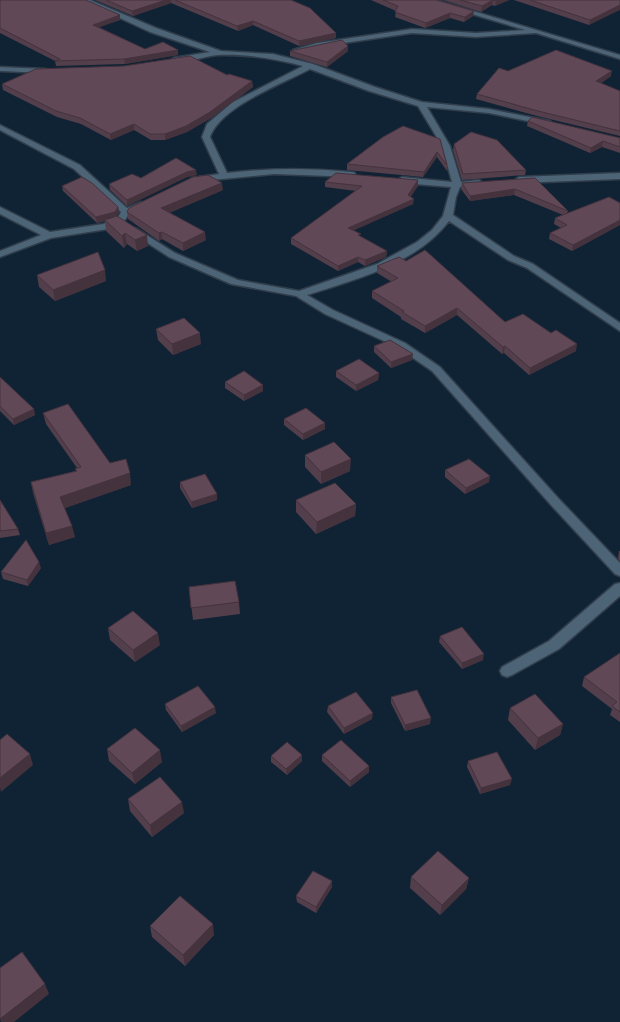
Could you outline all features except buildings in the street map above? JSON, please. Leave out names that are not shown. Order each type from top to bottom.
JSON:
[{"type":"street","points":[[84,0],[153,30],[220,53]]},
{"type":"street","points":[[428,0],[620,57]]},
{"type":"street","points":[[273,56],[317,45],[412,30],[476,35],[535,31]]},
{"type":"street","points":[[307,37],[317,45]]},
{"type":"street","points":[[164,62],[220,53],[273,56],[310,66],[372,89],[421,104],[489,111],[555,125]]},
{"type":"street","points":[[224,175],[206,137],[210,126],[236,104],[310,66]]},
{"type":"street","points":[[0,68],[56,71]]},
{"type":"street","points":[[299,294],[376,267],[417,248],[435,232],[448,216],[451,197],[457,185],[446,146],[421,104]]},
{"type":"street","points":[[0,127],[77,167],[123,217],[172,255],[235,282],[299,294],[328,312],[401,345],[436,369],[555,502],[620,570]]},
{"type":"street","points":[[184,184],[191,180],[224,175],[270,171],[309,171],[361,176]]},
{"type":"street","points":[[511,181],[564,177],[620,176]]},
{"type":"street","points":[[395,180],[457,185],[493,182]]},
{"type":"street","points":[[0,254],[49,235],[105,226],[123,217],[148,200]]},
{"type":"street","points":[[0,210],[49,235]]},
{"type":"street","points":[[448,216],[511,258],[530,266],[620,328]]},
{"type":"street","points":[[507,671],[554,644],[620,588]]}]
